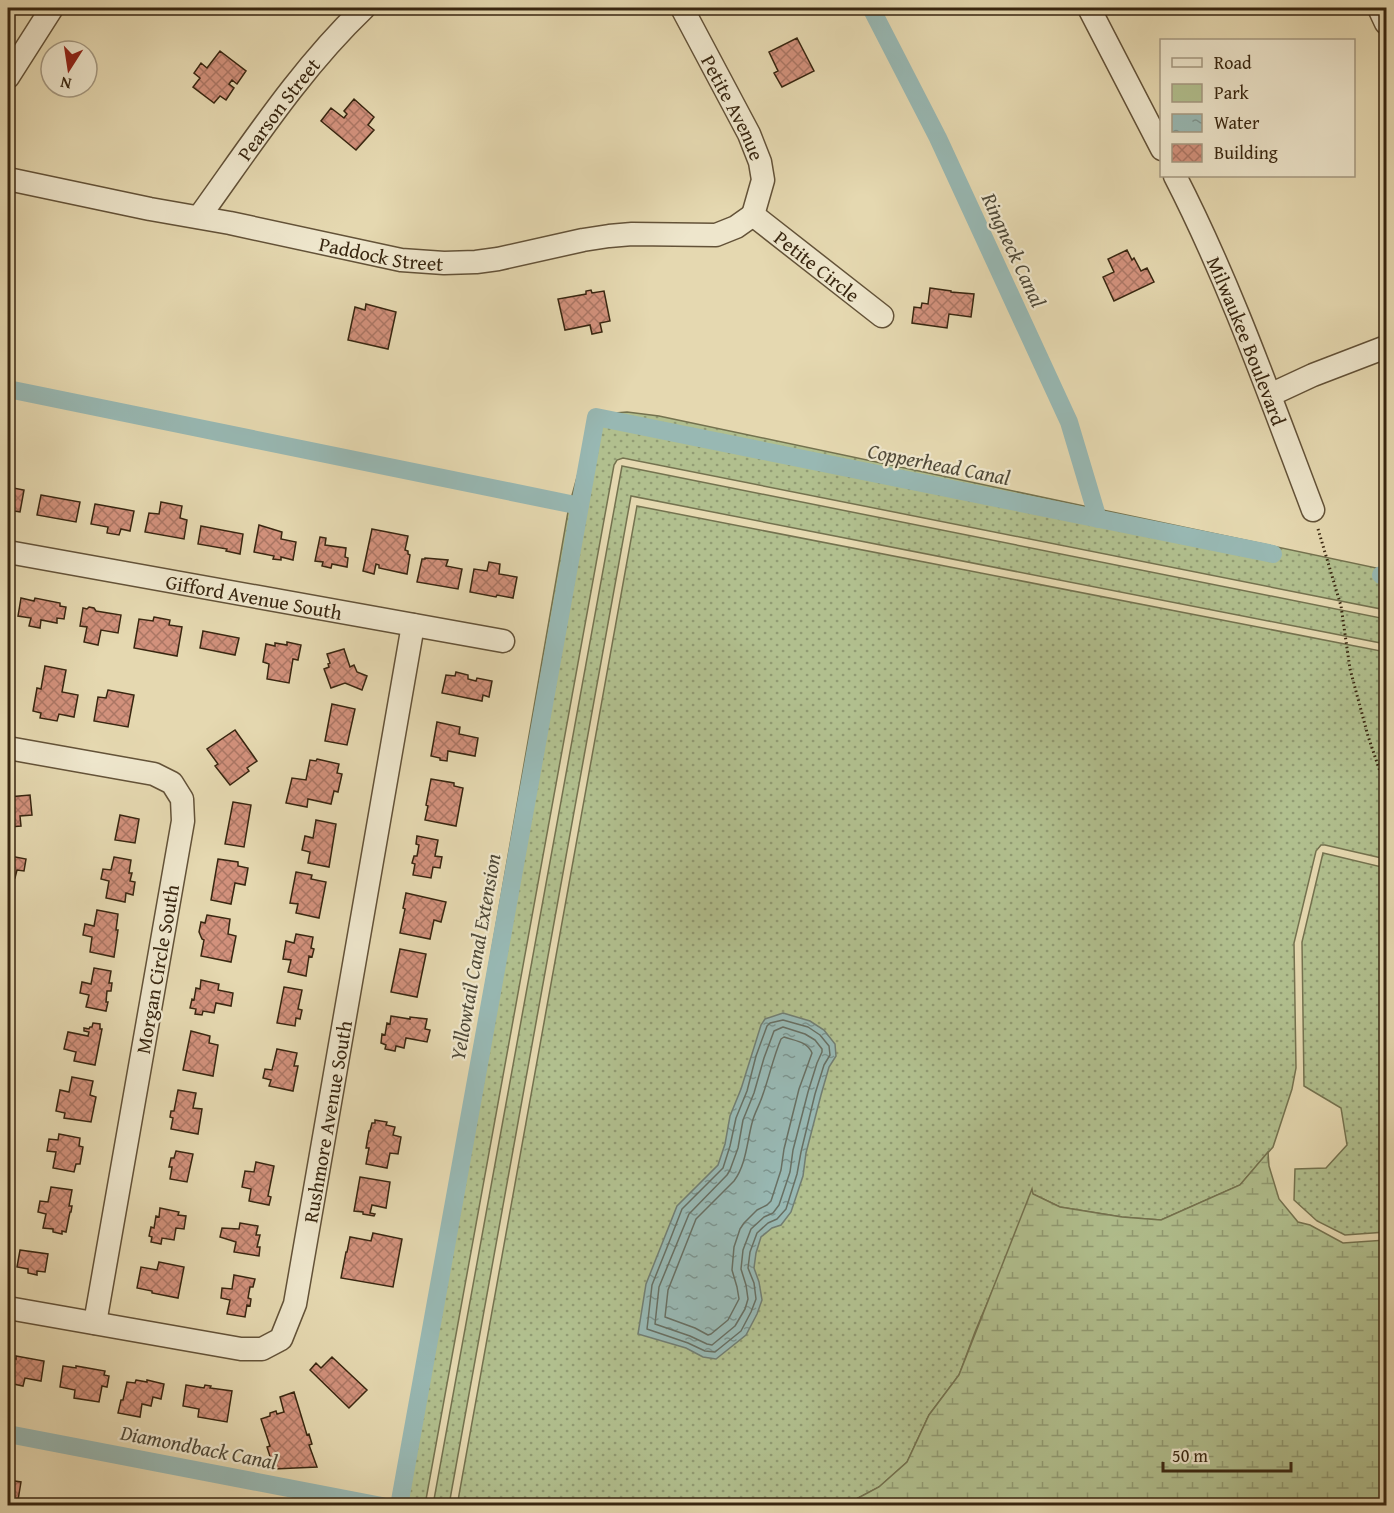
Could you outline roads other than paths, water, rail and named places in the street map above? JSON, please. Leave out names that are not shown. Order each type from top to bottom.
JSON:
[{"type":"street","points":[[8,77],[52,8]]},
{"type":"street","name":"Pearson Street","points":[[199,217],[294,86],[313,62],[364,8]]},
{"type":"street","name":"Petite Avenue","points":[[682,8],[749,134],[760,162],[762,180],[753,215]]},
{"type":"street","points":[[1089,8],[1160,146]]},
{"type":"street","points":[[1379,8],[1386,23]]},
{"type":"street","name":"Milwaukee Boulevard","points":[[1175,177],[1219,268],[1313,510]]},
{"type":"street","name":"Paddock Street","points":[[8,179],[401,260],[444,263],[498,259],[609,236],[716,235],[736,228],[753,215]]},
{"type":"street","name":"Petite Circle","points":[[753,215],[882,316]]},
{"type":"street","points":[[1270,395],[1313,375],[1386,347]]},
{"type":"street","name":"Gifford Avenue South","points":[[8,552],[503,641]]},
{"type":"street","name":"Rushmore Avenue South","points":[[8,1308],[241,1349],[262,1349],[281,1339],[295,1304],[413,625]]},
{"type":"street","name":"Morgan Circle South","points":[[8,748],[154,774],[172,783],[182,799],[183,821],[95,1323]]},
{"type":"water","points":[[783,1013],[810,1021],[824,1030],[835,1044],[836,1056],[829,1067],[806,1153],[803,1176],[791,1212],[781,1225],[772,1228],[761,1237],[756,1253],[754,1268],[762,1300],[757,1314],[746,1335],[716,1359],[703,1357],[686,1348],[638,1334],[646,1284],[677,1206],[718,1165],[725,1144],[730,1116],[761,1025],[765,1019]]},
{"type":"waterway","name":"Ringneck Canal","points":[[871,8],[938,138],[1069,422],[1098,519]]},
{"type":"waterway","points":[[8,389],[580,506]]},
{"type":"waterway","name":"Yellowtail Canal Extension","points":[[399,1506],[596,417],[1273,554]]},
{"type":"waterway","name":"Copperhead Canal","points":[[1381,575],[1386,576]]},
{"type":"waterway","name":"Diamondback Canal","points":[[8,1434],[382,1506]]}]
